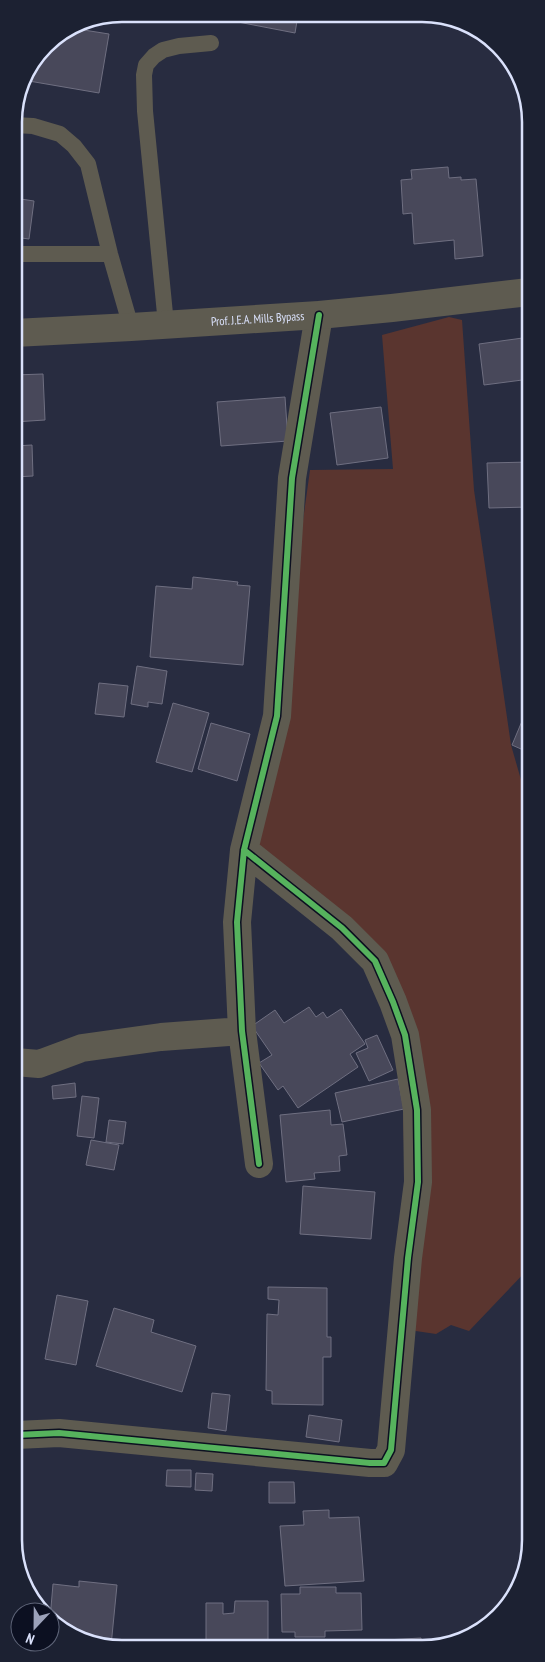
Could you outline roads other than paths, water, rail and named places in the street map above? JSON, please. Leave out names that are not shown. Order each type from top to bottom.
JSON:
[{"type":"street","name":"Prof. J.E.A. Mills Bypass","points":[[23,333],[319,314],[392,308],[522,293]]},
{"type":"street","points":[[259,1164],[242,1031],[237,922],[244,850],[277,716],[292,478],[319,314]]},
{"type":"street","points":[[22,1435],[59,1433],[370,1464],[384,1462],[391,1450],[408,1258],[418,1182],[417,1110],[405,1036],[393,1002],[374,962],[342,928],[244,850]]},
{"type":"street","points":[[22,1063],[39,1064],[82,1048],[161,1037],[242,1031]]},
{"type":"lane","points":[[166,324],[145,111],[144,75],[146,65],[163,50],[179,46],[210,43]]},
{"type":"lane","points":[[23,125],[33,126],[60,134],[74,146],[88,164],[110,254],[131,327]]},
{"type":"lane","points":[[23,254],[110,254]]}]
